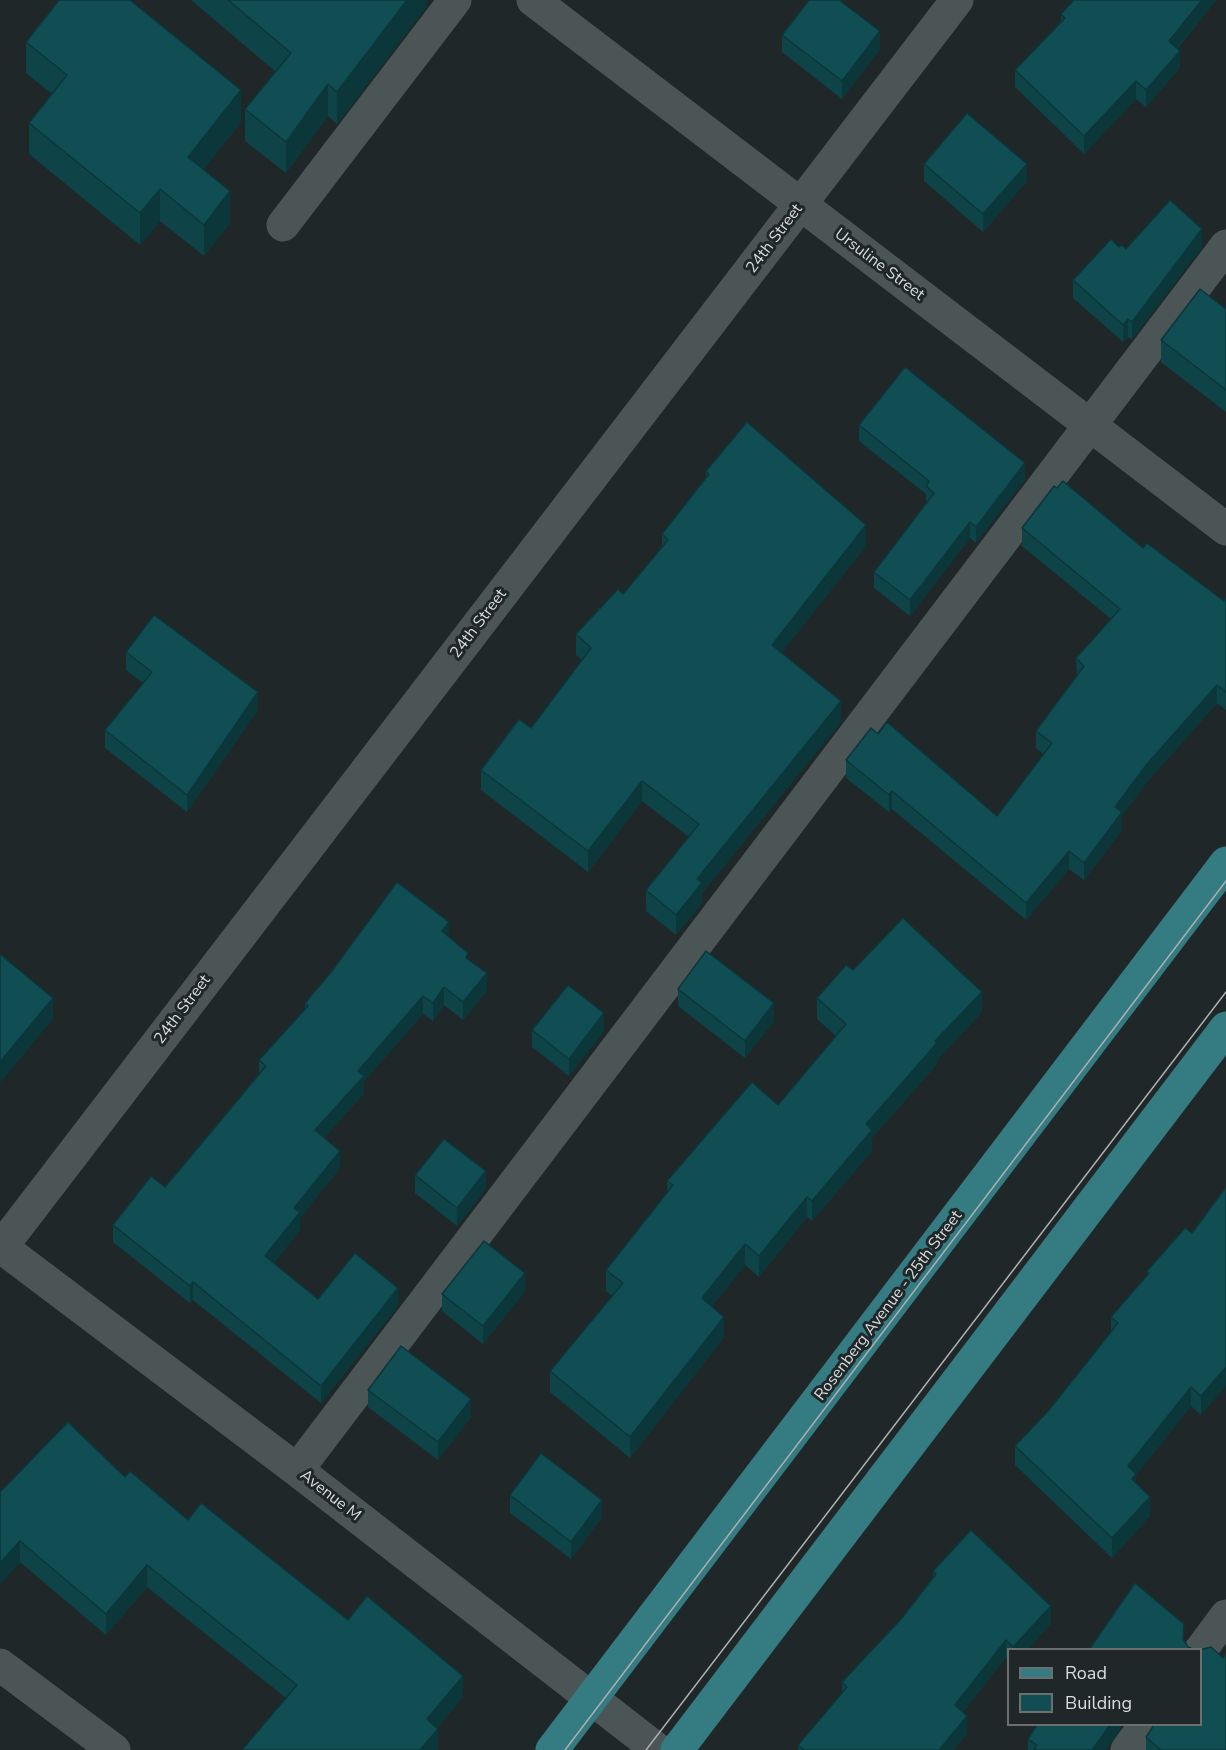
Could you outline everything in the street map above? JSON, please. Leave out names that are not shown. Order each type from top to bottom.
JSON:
[{"type":"main road","name":"Rosenberg Avenue - 25th Street","points":[[552,1750],[1226,863]]},
{"type":"main road","points":[[677,1750],[1226,1028]]},
{"type":"street","points":[[283,225],[455,0]]},
{"type":"street","name":"Ursuline Street","points":[[533,0],[1226,529]]},
{"type":"street","name":"24th Street","points":[[0,1247],[957,0]]},
{"type":"street","points":[[297,1470],[1226,246]]},
{"type":"street","name":"Avenue M","points":[[0,1247],[297,1470],[658,1750]]},
{"type":"street","points":[[1202,1648],[1226,1616]]},
{"type":"street","points":[[0,1665],[114,1750]]},
{"type":"street","points":[[1127,1750],[1145,1726]]},
{"type":"building","points":[[59,0],[130,0],[241,90],[188,157],[230,191],[204,225],[160,189],[140,213],[29,123],[67,75],[26,42]]},
{"type":"building","points":[[228,0],[407,0],[337,92],[328,84],[286,142],[245,109],[291,53]]},
{"type":"building","points":[[809,0],[839,0],[880,31],[842,81],[782,35]]},
{"type":"building","points":[[1074,0],[1202,0],[1169,41],[1180,51],[1146,90],[1136,81],[1084,136],[1015,70],[1065,18],[1061,14]]},
{"type":"building","points":[[967,113],[1027,164],[983,214],[924,164]]},
{"type":"building","points":[[1170,200],[1202,229],[1132,322],[1128,319],[1123,325],[1073,280],[1111,239],[1119,247],[1122,245],[1126,249]]},
{"type":"building","points":[[1200,289],[1226,309],[1226,390],[1161,340]]},
{"type":"building","points":[[905,367],[1025,463],[976,527],[970,522],[910,600],[874,572],[934,493],[926,486],[929,481],[859,425]]},
{"type":"building","points":[[747,422],[866,525],[772,645],[841,701],[697,879],[702,883],[676,915],[646,890],[699,824],[642,781],[588,851],[481,770],[519,719],[531,728],[591,648],[576,634],[618,589],[623,594],[668,540],[662,534],[709,474],[706,471]]},
{"type":"building","points":[[1063,481],[1143,548],[1147,543],[1224,601],[1226,599],[1226,692],[1217,685],[1147,764],[1115,807],[1122,812],[1084,863],[1069,851],[1026,903],[892,791],[889,795],[846,760],[871,728],[878,734],[887,722],[997,816],[1052,743],[1036,731],[1084,666],[1076,658],[1120,609],[1022,528],[1054,486],[1057,488]]},
{"type":"building","points":[[154,615],[258,692],[187,795],[105,730],[152,672],[126,652]]},
{"type":"building","points":[[397,882],[449,922],[442,931],[468,953],[466,958],[487,973],[463,1002],[444,987],[433,1003],[423,996],[358,1071],[364,1076],[315,1130],[340,1151],[294,1208],[300,1212],[265,1256],[318,1299],[355,1253],[398,1288],[321,1386],[193,1282],[190,1286],[113,1225],[151,1176],[165,1187],[266,1066],[259,1060],[308,1006],[305,1003],[332,971]]},
{"type":"building","points":[[903,918],[982,992],[935,1041],[937,1043],[866,1124],[872,1130],[812,1201],[807,1197],[759,1256],[745,1244],[702,1298],[724,1317],[630,1437],[550,1371],[623,1283],[606,1270],[673,1185],[667,1181],[752,1082],[778,1105],[846,1024],[817,998],[846,965],[853,970]]},
{"type":"building","points":[[706,951],[774,1003],[745,1041],[678,989]]},
{"type":"building","points":[[0,954],[53,998],[0,1062]]},
{"type":"building","points":[[568,985],[604,1013],[569,1059],[532,1030]]},
{"type":"building","points":[[444,1139],[486,1171],[457,1208],[415,1175]]},
{"type":"building","points":[[1226,1187],[1226,1367],[1201,1396],[1191,1387],[1128,1466],[1136,1474],[1132,1479],[1150,1497],[1112,1538],[1015,1446],[1049,1410],[1118,1323],[1111,1317],[1149,1273],[1147,1271],[1185,1228],[1192,1233]]},
{"type":"building","points":[[484,1241],[525,1273],[483,1326],[442,1294]]},
{"type":"building","points":[[401,1346],[471,1399],[438,1442],[368,1390]]},
{"type":"building","points":[[68,1422],[125,1477],[130,1471],[188,1520],[201,1503],[348,1620],[367,1596],[463,1676],[427,1719],[438,1729],[420,1750],[242,1750],[297,1685],[147,1565],[106,1614],[20,1541],[0,1563],[0,1492]]},
{"type":"building","points":[[541,1453],[602,1500],[571,1542],[510,1495]]},
{"type":"building","points":[[971,1530],[1051,1606],[1013,1647],[1006,1640],[955,1705],[967,1716],[939,1750],[804,1750],[798,1745],[847,1687],[842,1682],[902,1618],[936,1574],[933,1571]]},
{"type":"building","points":[[1135,1583],[1184,1624],[1183,1639],[1190,1648],[1090,1648]]},
{"type":"building","points":[[1211,1647],[1223,1658],[1226,1654],[1226,1750],[1161,1750],[1146,1737],[1153,1726],[1202,1726],[1202,1649]]},
{"type":"building","points":[[1036,1726],[1109,1726],[1092,1750],[1034,1750],[1037,1745],[1028,1739]]},
{"type":"tram line","points":[[565,1750],[1226,881]]},
{"type":"tram line","points":[[646,1750],[1226,992]]}]
